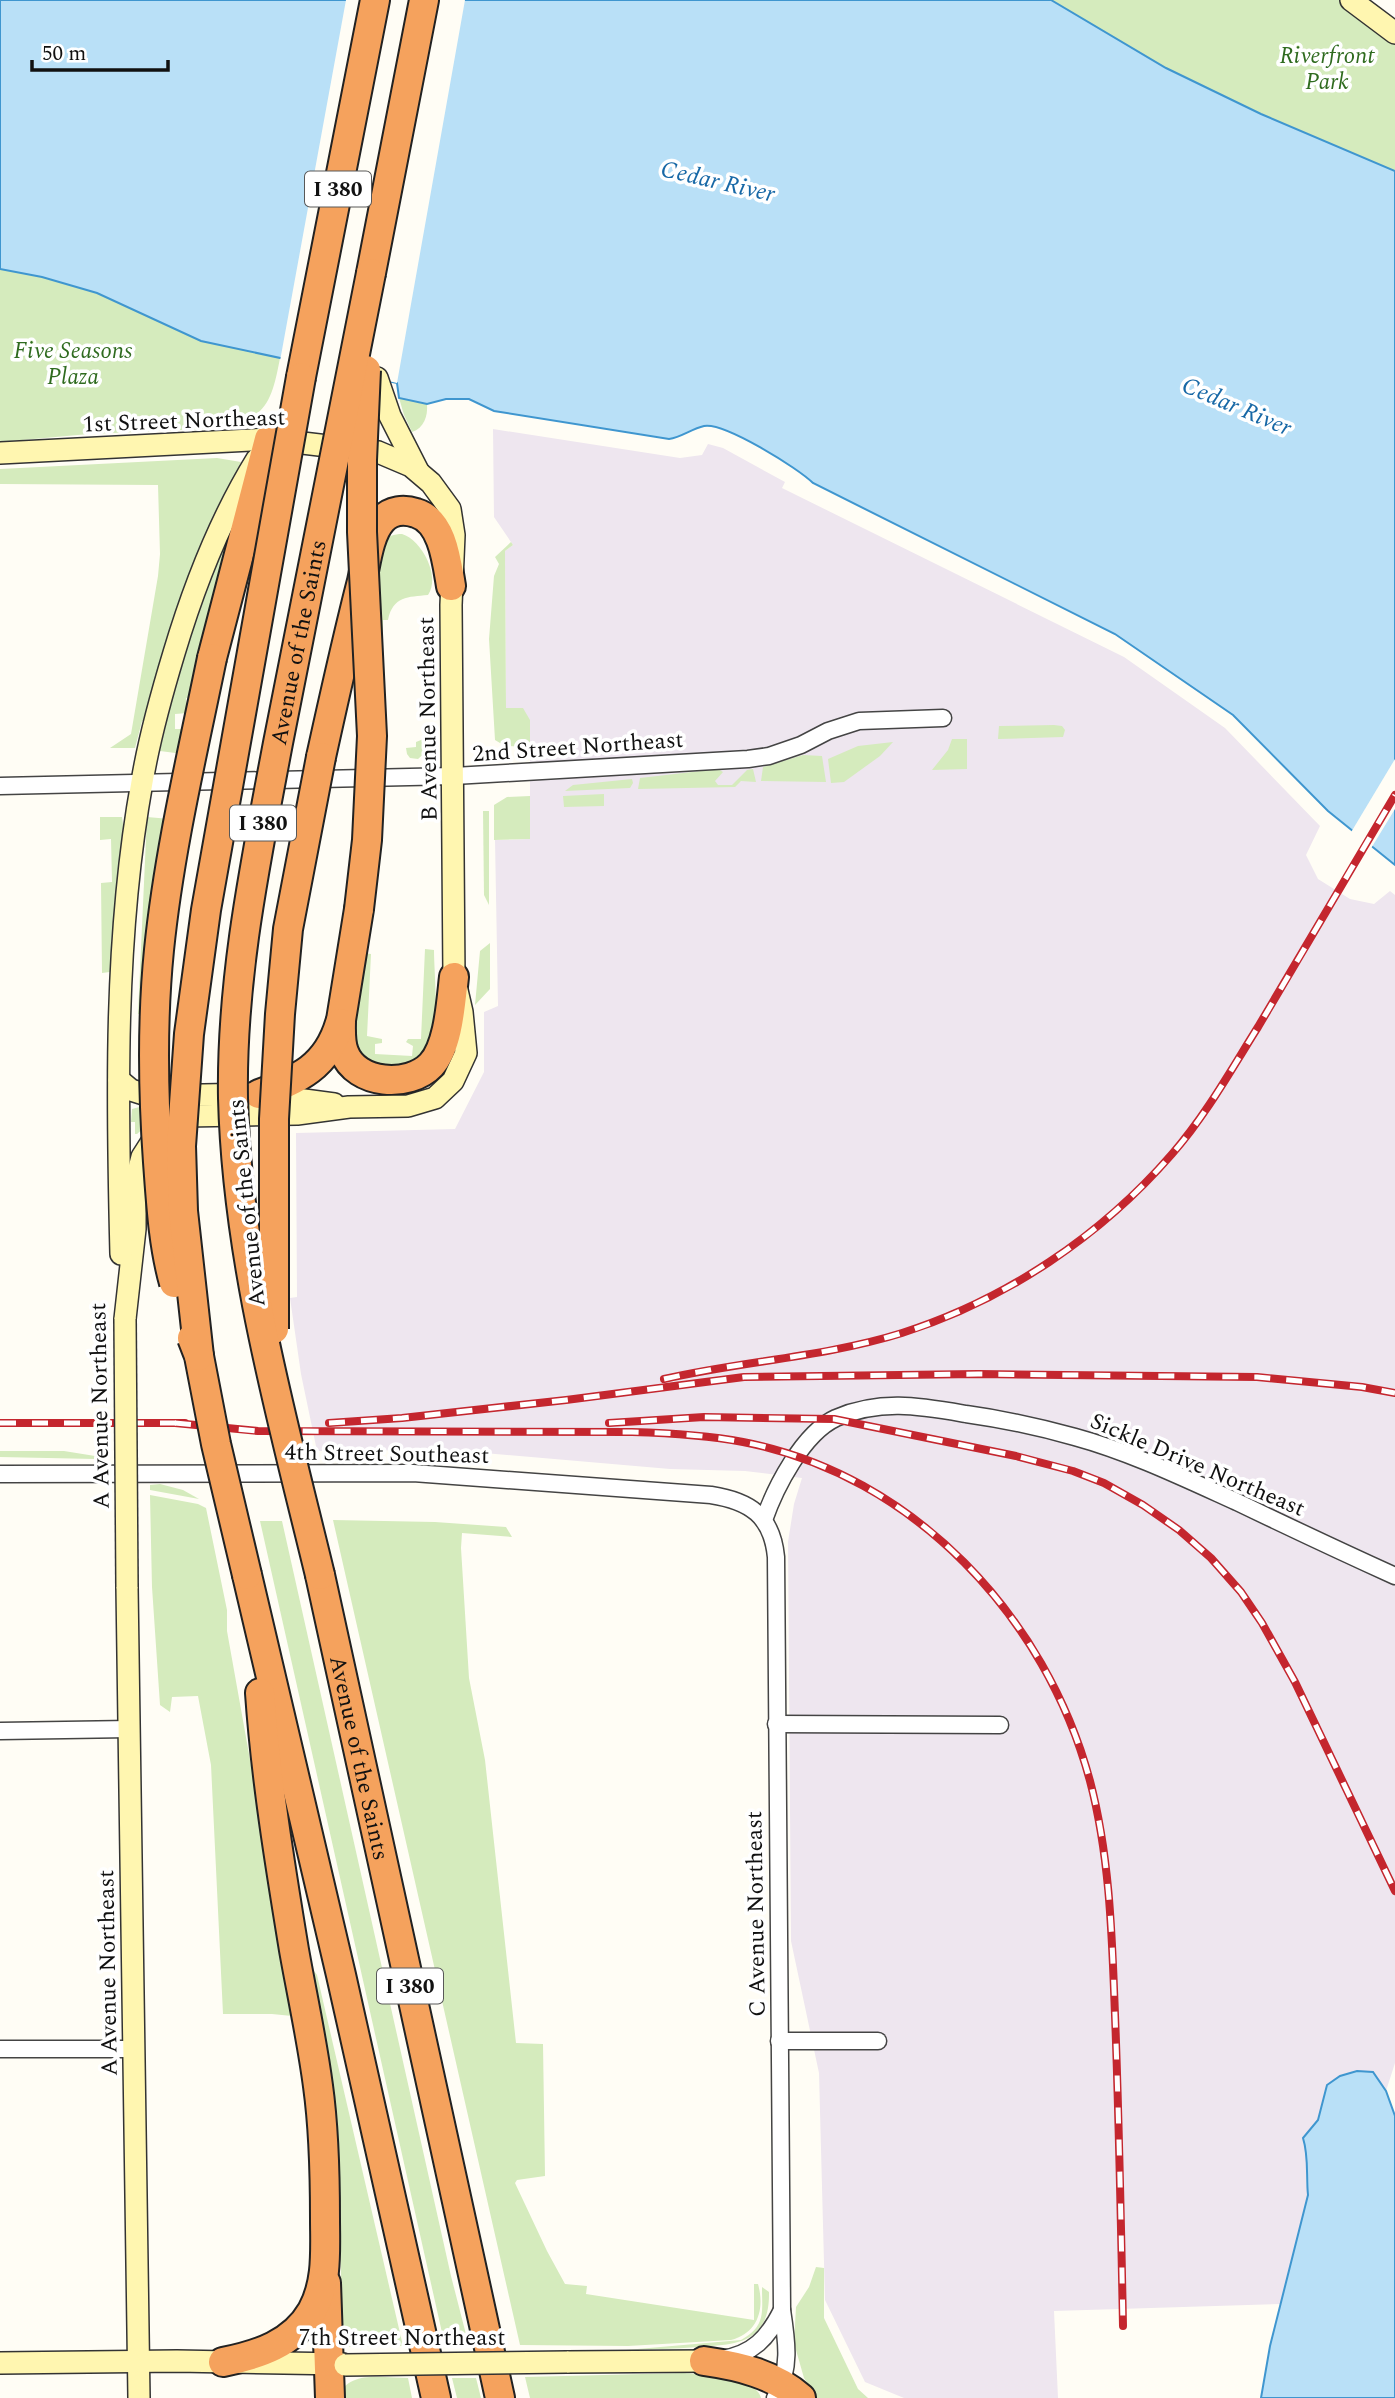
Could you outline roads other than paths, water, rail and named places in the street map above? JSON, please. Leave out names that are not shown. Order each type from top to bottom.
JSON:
[{"type":"highway","name":"Avenue of the Saints","points":[[199,1356],[183,1211],[181,1146],[189,1034],[206,911],[258,612],[369,34],[373,0]]},
{"type":"highway","name":"Avenue of the Saints","points":[[424,0],[255,865],[238,985],[233,1097],[236,1149],[251,1272],[272,1377],[320,1575],[500,2398]]},
{"type":"highway","points":[[259,1094],[298,1077],[318,1064],[333,1044],[341,1020],[359,909],[367,840],[372,736],[362,483],[371,273]]},
{"type":"highway","points":[[199,1356],[173,1278],[165,1237],[156,1134],[154,1064],[159,953],[181,810],[212,658],[269,439]]},
{"type":"highway","points":[[342,658],[369,450]]},
{"type":"highway","points":[[272,1377],[275,1119],[287,942],[342,658],[375,532],[380,522],[400,510],[412,511],[429,520],[442,547],[452,586]]},
{"type":"highway","points":[[341,1020],[344,1054],[352,1064],[377,1078],[408,1079],[422,1073],[439,1053],[454,977]]},
{"type":"highway","name":"I 380","points":[[199,1356],[216,1444],[341,1975],[436,2398]]},
{"type":"highway","points":[[254,1606],[269,1784],[323,2128],[325,2267],[337,2364],[330,2398]]},
{"type":"highway","points":[[468,2251],[514,2398]]},
{"type":"highway","points":[[223,2362],[275,2346],[295,2332],[312,2311],[325,2267]]},
{"type":"highway","points":[[704,2361],[755,2372],[786,2393]]},
{"type":"street","points":[[1351,0],[1395,33]]},
{"type":"street","name":"B Avenue Northeast","points":[[349,1107],[421,1103],[435,1098],[453,1081],[466,1053],[462,1012],[454,977],[453,521],[443,497],[420,472],[390,416],[377,378]]},
{"type":"street","name":"1st Street Northeast","points":[[0,453],[269,439],[369,450]]},
{"type":"street","name":"A Avenue Northeast","points":[[139,2398],[125,1319],[120,1213],[119,1080],[124,947],[142,782],[165,684],[195,590],[233,502],[269,439]]},
{"type":"street","name":"B Avenue Northeast","points":[[369,450],[391,456],[420,472]]},
{"type":"street","name":"2nd Street Northeast","points":[[0,786],[454,776],[748,759],[769,756],[801,745],[859,720],[943,718]]},
{"type":"street","points":[[119,1080],[131,1090],[150,1096],[259,1094],[324,1101],[349,1107]]},
{"type":"street","points":[[125,1319],[134,1242],[135,1184],[142,1157],[158,1132],[176,1119],[186,1116],[297,1114],[349,1107]]},
{"type":"street","name":"Sickle Drive Northeast","points":[[764,1520],[789,1466],[822,1428],[834,1419],[858,1411],[907,1404],[984,1416],[1075,1437],[1187,1479],[1395,1576]]},
{"type":"street","name":"4th Street Southeast","points":[[0,1474],[347,1473],[470,1476],[732,1498],[745,1504],[764,1520]]},
{"type":"street","name":"C Avenue Northeast","points":[[764,1520],[774,1543],[776,1557],[782,2311],[788,2355],[786,2393]]},
{"type":"street","points":[[776,1724],[1000,1725]]},
{"type":"street","points":[[0,1731],[130,1729]]},
{"type":"street","points":[[779,2041],[878,2041]]},
{"type":"street","points":[[0,2049],[134,2049]]},
{"type":"street","name":"7th Street Northeast","points":[[0,2363],[704,2361],[726,2358],[753,2349],[769,2333],[782,2311]]},
{"type":"water","name":"Cedar River","points":[[0,0],[1051,0],[1166,68],[1261,114],[1395,171],[1395,865],[1328,811],[1233,715],[1115,634],[813,483],[777,457],[727,431],[704,426],[669,439],[494,411],[469,399],[446,399],[427,404],[399,398],[397,383],[201,341],[97,293],[42,277],[0,269]]},
{"type":"water","points":[[1357,2071],[1373,2072],[1386,2091],[1395,2116],[1395,2398],[1261,2398],[1270,2346],[1308,2195],[1307,2159],[1303,2138],[1318,2120],[1327,2085],[1340,2076]]},
{"type":"railway","points":[[664,1379],[843,1348],[902,1333],[978,1303],[1049,1262],[1083,1238],[1144,1184],[1196,1124],[1258,1027],[1395,795]]},
{"type":"railway","points":[[329,1423],[566,1400],[744,1377],[978,1374],[1257,1377],[1362,1387],[1395,1393]]},
{"type":"railway","points":[[609,1423],[704,1417],[834,1419],[1016,1456],[1073,1471],[1104,1483],[1143,1505],[1179,1530],[1211,1558],[1241,1592],[1262,1623],[1295,1682],[1395,1891]]},
{"type":"railway","points":[[0,1423],[185,1423]]},
{"type":"railway","points":[[175,1423],[258,1431],[646,1432],[743,1442],[805,1459],[863,1486],[916,1521],[964,1562],[1006,1610],[1041,1663],[1069,1721],[1097,1810],[1106,1868],[1113,1956],[1123,2326]]},
{"type":"park label","name":"Riverfront Park","points":[[1327,68]]},
{"type":"park label","name":"Five Seasons Plaza","points":[[73,363]]}]
